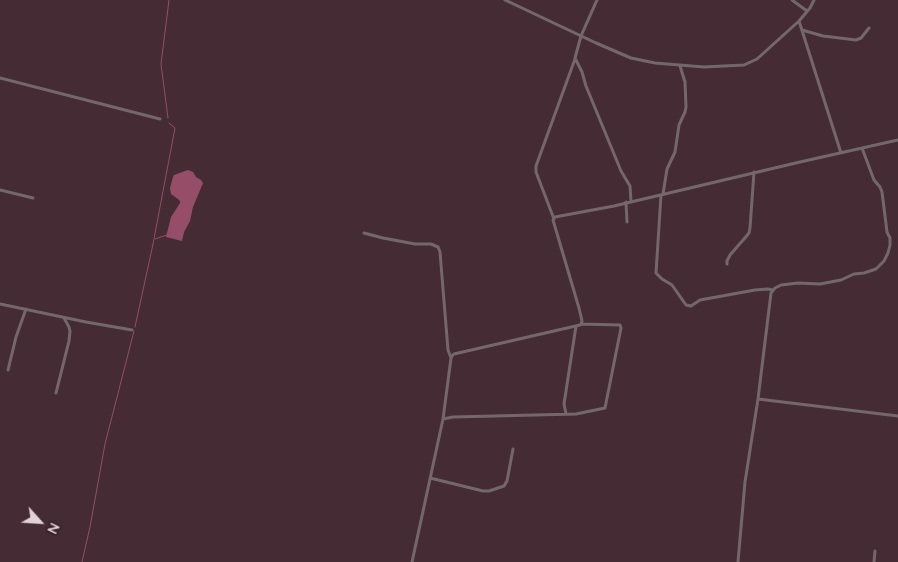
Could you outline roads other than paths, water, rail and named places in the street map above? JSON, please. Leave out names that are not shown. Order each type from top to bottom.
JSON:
[{"type":"street","points":[[505,0],[631,58],[654,63],[704,67],[744,65],[752,62],[799,21],[814,0]]},
{"type":"street","points":[[581,324],[554,219],[536,172],[536,166],[575,58],[581,36],[597,0]]},
{"type":"street","points":[[792,0],[807,11]]},
{"type":"street","points":[[799,21],[841,153]]},
{"type":"street","points":[[802,30],[823,36],[856,40],[861,38],[869,28]]},
{"type":"street","points":[[575,58],[621,171],[630,186],[632,201]]},
{"type":"street","points":[[680,66],[685,82],[686,107],[679,125],[675,152],[667,169],[662,194],[656,273],[672,285],[686,304],[690,306],[700,300],[755,290],[773,290]]},
{"type":"street","points":[[0,78],[160,119]]},
{"type":"street","points":[[554,219],[565,214],[632,201],[898,140]]},
{"type":"street","points":[[738,562],[745,482],[758,399],[771,293],[781,285],[798,283],[820,284],[841,280],[854,274],[876,269],[886,257],[890,245],[882,192],[874,180],[862,148]]},
{"type":"street","points":[[726,264],[730,255],[749,233],[754,172]]},
{"type":"street","points":[[0,190],[33,198]]},
{"type":"street","points":[[626,202],[627,222]]},
{"type":"street","points":[[364,233],[415,244],[431,244],[438,247],[440,252],[448,350],[451,358],[443,419],[412,562]]},
{"type":"street","points":[[0,304],[132,330]]},
{"type":"street","points":[[8,370],[16,337],[26,309]]},
{"type":"street","points":[[56,393],[69,341],[70,331],[64,317]]},
{"type":"street","points":[[443,419],[453,417],[576,414],[605,408],[614,356],[620,334],[620,325],[581,324],[454,354],[451,358]]},
{"type":"street","points":[[566,414],[564,404],[576,326]]},
{"type":"street","points":[[758,399],[898,416]]},
{"type":"street","points":[[430,478],[483,491],[504,486],[506,484],[512,450]]},
{"type":"street","points":[[874,551],[874,562]]},
{"type":"waterway","points":[[168,118],[161,64],[169,0]]},
{"type":"waterway","points":[[135,327],[175,128],[169,123]]},
{"type":"waterway","points":[[155,239],[167,235]]},
{"type":"waterway","points":[[82,562],[105,444],[134,331]]}]
